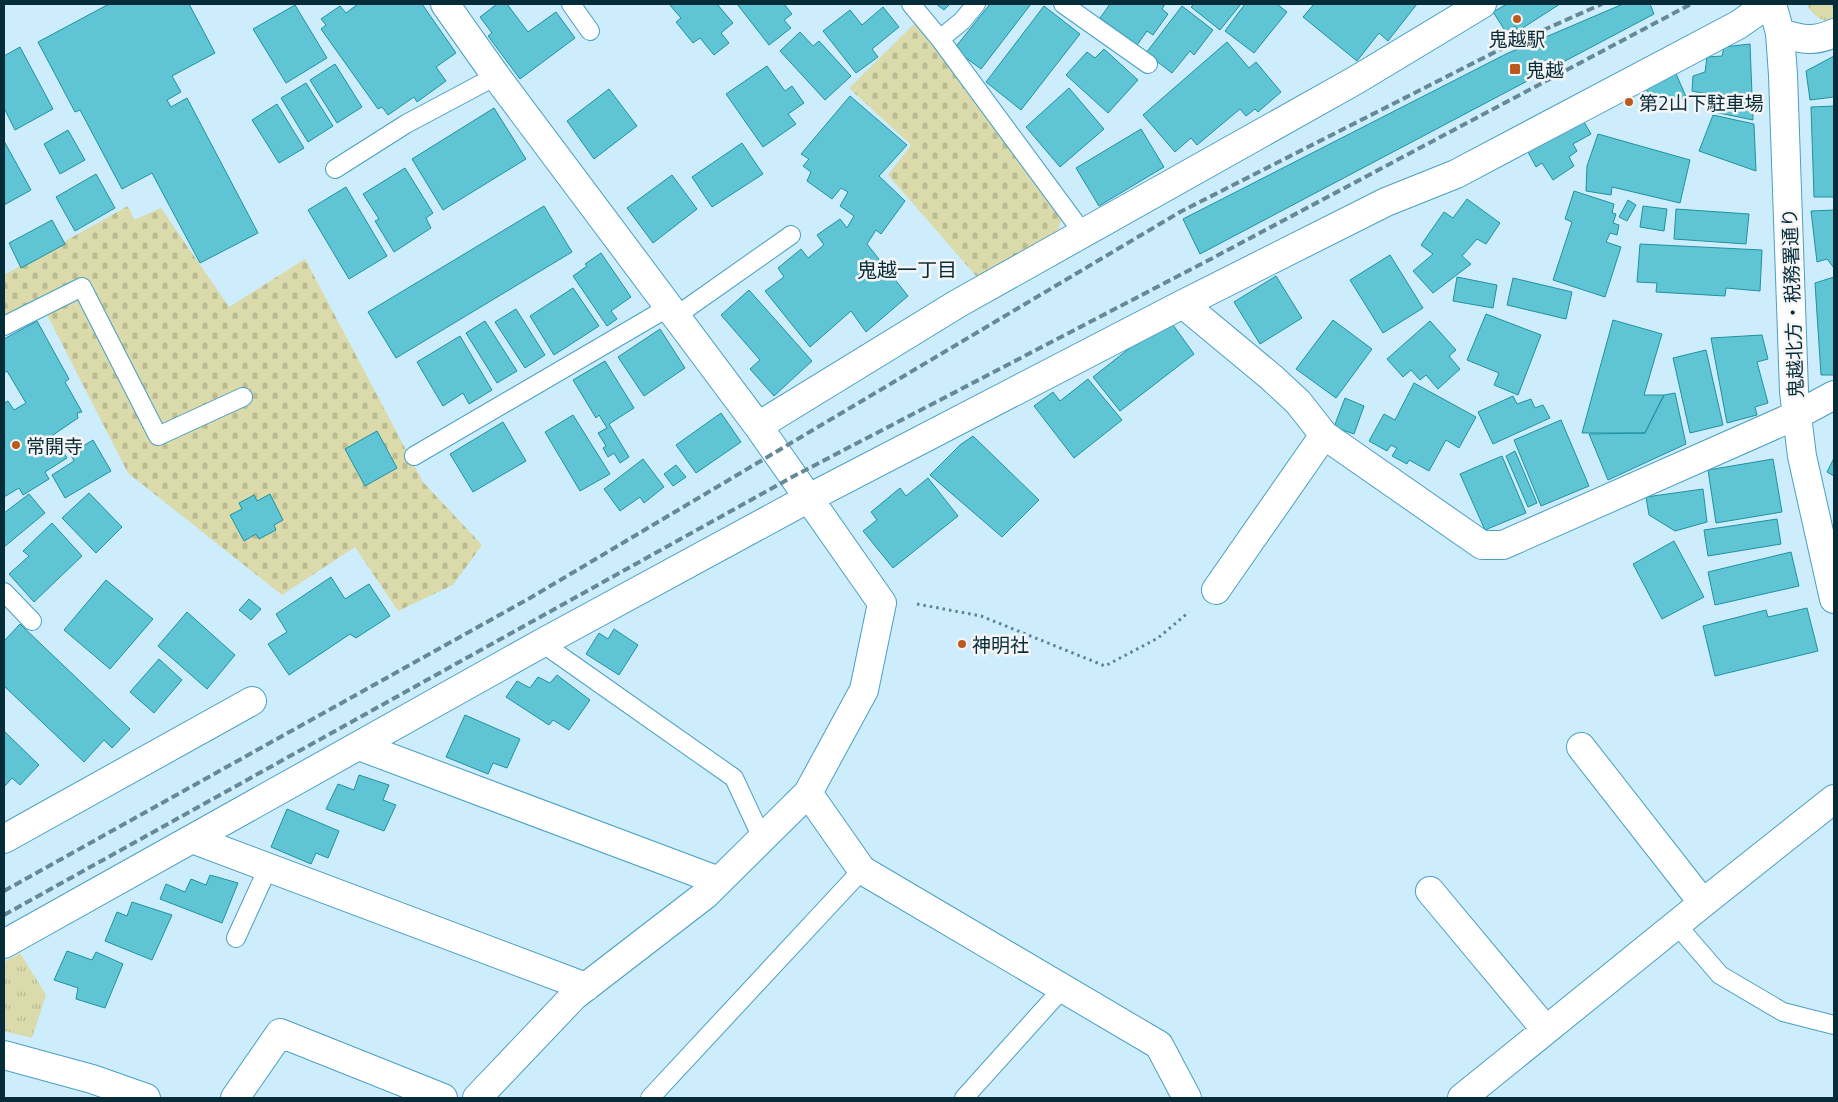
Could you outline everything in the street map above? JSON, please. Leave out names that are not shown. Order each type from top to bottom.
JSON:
[{"type":"street","points":[[445,4],[496,76],[758,426],[882,603],[864,690],[808,793],[705,895],[574,996],[477,1098]]},
{"type":"street","points":[[758,426],[957,304],[1356,80],[1482,4]]},
{"type":"street","points":[[4,944],[542,643],[809,498],[1183,304],[1386,202],[1456,174],[1738,25],[1768,4]]},
{"type":"street","name":"鬼越北方・税務署通り","points":[[1772,4],[1780,33],[1794,392],[1802,456],[1834,599]]},
{"type":"street","points":[[1780,33],[1815,40],[1834,33]]},
{"type":"street","points":[[1183,304],[1257,364],[1298,402],[1324,435],[1482,545],[1503,546],[1797,415],[1834,396]]},
{"type":"street","points":[[1216,590],[1324,435]]},
{"type":"street","points":[[4,839],[252,701]]},
{"type":"street","points":[[359,746],[719,881]]},
{"type":"street","points":[[1581,747],[1703,903]]},
{"type":"street","points":[[808,793],[862,870],[1158,1045],[1187,1098]]},
{"type":"street","points":[[1462,1098],[1676,924],[1834,799]]},
{"type":"street","points":[[192,839],[586,987]]},
{"type":"street","points":[[1430,891],[1546,1030]]},
{"type":"street","points":[[235,1098],[280,1033],[443,1098]]},
{"type":"street","points":[[4,1055],[92,1079],[146,1098]]},
{"type":"lane","points":[[571,4],[590,31]]},
{"type":"lane","points":[[911,4],[940,39],[1083,233]]},
{"type":"lane","points":[[940,39],[962,21],[976,4]]},
{"type":"lane","points":[[1063,4],[1148,64]]},
{"type":"lane","points":[[335,169],[406,124],[496,76]]},
{"type":"lane","points":[[414,456],[672,312],[791,235]]},
{"type":"lane","points":[[4,326],[82,287],[158,436],[242,397]]},
{"type":"lane","points":[[4,592],[32,621]]},
{"type":"lane","points":[[542,643],[734,778],[762,838]]},
{"type":"lane","points":[[236,938],[268,868]]},
{"type":"lane","points":[[650,1098],[862,870]]},
{"type":"lane","points":[[1676,924],[1720,975],[1783,1012],[1834,1025]]},
{"type":"lane","points":[[964,1098],[1063,988]]},
{"type":"path","points":[[882,603],[906,602],[981,616],[1105,666],[1158,638],[1216,590]]},
{"type":"green space","points":[[1807,4],[1834,4],[1834,18],[1828,22],[1821,19],[1813,13]]},
{"type":"green space","points":[[916,22],[1062,219],[1056,235],[977,277],[888,175],[911,145],[849,88]]},
{"type":"green space","points":[[128,206],[134,220],[161,208],[229,307],[305,259],[423,482],[482,545],[453,585],[398,611],[355,547],[282,595],[128,473],[39,299],[4,317],[4,275]]},
{"type":"green space","points":[[20,953],[46,995],[32,1038],[4,1031],[4,962]]},
{"type":"building","points":[[109,4],[189,4],[215,53],[172,76],[181,92],[167,100],[171,107],[187,98],[258,233],[200,263],[152,173],[122,189],[80,110],[75,112],[38,42]]},
{"type":"building","points":[[358,4],[422,4],[456,53],[436,67],[446,81],[417,102],[414,97],[388,115],[382,107],[378,109],[321,29],[326,25],[321,19],[340,6],[346,13]]},
{"type":"building","points":[[497,4],[507,4],[528,32],[556,12],[575,38],[520,79],[488,36],[492,33],[480,17]]},
{"type":"building","points":[[669,4],[717,4],[733,23],[721,33],[729,43],[714,55],[700,38],[693,43],[676,22],[681,18]]},
{"type":"building","points":[[737,4],[784,4],[792,14],[784,20],[791,28],[769,45]]},
{"type":"building","points":[[936,4],[950,4],[944,10]]},
{"type":"building","points":[[990,4],[1031,4],[981,69],[954,49]]},
{"type":"building","points":[[1110,4],[1165,4],[1162,9],[1168,14],[1153,35],[1147,31],[1137,45],[1100,18]]},
{"type":"building","points":[[1194,4],[1241,4],[1220,30],[1191,7]]},
{"type":"building","points":[[1245,4],[1277,4],[1287,12],[1254,53],[1225,31]]},
{"type":"building","points":[[1314,4],[1417,4],[1388,41],[1379,33],[1357,61],[1303,17]]},
{"type":"building","name":"鬼越駅","points":[[1507,4],[1560,4],[1518,31],[1515,26],[1506,32],[1493,12]]},
{"type":"building","points":[[1623,4],[1650,4],[1654,14],[1200,254],[1183,219],[1506,54]]},
{"type":"building","points":[[295,5],[327,58],[286,83],[253,29]]},
{"type":"building","points":[[1044,6],[1080,34],[1021,110],[986,82]]},
{"type":"building","points":[[1182,6],[1213,30],[1194,55],[1190,51],[1172,73],[1146,53]]},
{"type":"building","points":[[883,7],[899,27],[872,49],[878,57],[856,73],[823,31],[850,10],[862,25]]},
{"type":"building","points":[[800,32],[813,46],[819,41],[851,76],[825,100],[780,51]]},
{"type":"building","points":[[1227,42],[1249,68],[1256,62],[1281,92],[1258,112],[1255,109],[1246,116],[1240,109],[1197,145],[1191,138],[1175,152],[1143,115]]},
{"type":"building","points":[[1750,44],[1753,120],[1714,112],[1712,95],[1692,91],[1693,76],[1705,72],[1707,57],[1722,56],[1724,47]]},
{"type":"building","points":[[20,47],[53,109],[15,130],[4,108],[4,56]]},
{"type":"building","points":[[1104,49],[1138,80],[1108,113],[1066,75],[1087,52],[1095,58]]},
{"type":"building","points":[[1834,56],[1834,97],[1810,100],[1806,71]]},
{"type":"building","points":[[335,64],[362,107],[337,123],[310,80]]},
{"type":"building","points":[[767,66],[785,91],[792,86],[804,103],[788,114],[796,124],[763,147],[726,94]]},
{"type":"building","points":[[1674,69],[1687,99],[1654,99],[1644,87]]},
{"type":"building","points":[[306,83],[333,126],[308,142],[281,98]]},
{"type":"building","points":[[1069,88],[1104,129],[1060,167],[1026,127]]},
{"type":"building","points":[[609,89],[637,126],[594,159],[567,121]]},
{"type":"building","points":[[850,96],[907,145],[879,176],[905,201],[881,234],[876,230],[867,244],[908,296],[866,332],[851,311],[810,347],[765,291],[784,277],[778,268],[801,249],[808,258],[824,245],[817,235],[840,219],[847,228],[854,216],[840,206],[848,192],[841,188],[832,199],[807,181],[811,172],[803,166],[809,159],[801,154]]},
{"type":"building","points":[[277,104],[304,148],[279,163],[252,120]]},
{"type":"building","points":[[1834,106],[1834,197],[1814,197],[1811,107]]},
{"type":"building","points":[[494,108],[526,159],[443,210],[412,159]]},
{"type":"building","points":[[1713,115],[1754,124],[1756,171],[1699,151]]},
{"type":"building","points":[[1584,122],[1591,134],[1573,144],[1577,151],[1569,157],[1574,166],[1553,180],[1542,163],[1536,167],[1528,152]]},
{"type":"building","points":[[1141,129],[1164,167],[1099,206],[1076,168]]},
{"type":"building","points":[[68,130],[85,160],[60,174],[44,144]]},
{"type":"building","points":[[1598,134],[1690,160],[1680,203],[1612,187],[1611,195],[1586,191],[1587,166]]},
{"type":"building","points":[[4,141],[31,190],[4,205]]},
{"type":"building","points":[[742,143],[763,174],[712,207],[692,177]]},
{"type":"building","points":[[405,168],[433,213],[426,218],[431,228],[394,252],[375,221],[379,219],[363,194]]},
{"type":"building","points":[[96,174],[115,208],[75,231],[56,197]]},
{"type":"building","points":[[672,175],[697,209],[653,243],[627,208]]},
{"type":"building","points":[[346,187],[387,256],[349,279],[308,210]]},
{"type":"building","points":[[1574,191],[1614,204],[1612,213],[1616,214],[1613,223],[1619,225],[1617,235],[1610,233],[1606,242],[1621,247],[1605,297],[1553,280],[1572,222],[1565,219]]},
{"type":"building","points":[[1467,199],[1500,223],[1486,244],[1477,239],[1462,256],[1471,264],[1433,293],[1413,271],[1433,254],[1421,245],[1444,212],[1453,218]]},
{"type":"building","points":[[1628,200],[1636,205],[1627,221],[1619,217]]},
{"type":"building","points":[[544,206],[572,252],[396,358],[368,312]]},
{"type":"building","points":[[1643,206],[1667,209],[1664,231],[1640,227]]},
{"type":"building","points":[[1676,209],[1749,214],[1746,244],[1674,239]]},
{"type":"building","points":[[1834,210],[1834,268],[1827,259],[1817,262],[1811,211]]},
{"type":"building","points":[[52,220],[65,244],[21,268],[9,243]]},
{"type":"building","points":[[1640,244],[1762,250],[1760,291],[1726,288],[1725,296],[1656,292],[1657,283],[1637,282]]},
{"type":"building","points":[[601,253],[631,297],[611,311],[617,319],[607,326],[573,276],[587,266],[585,264]]},
{"type":"building","points":[[1390,255],[1423,308],[1383,333],[1350,280]]},
{"type":"building","points":[[1276,276],[1302,318],[1260,344],[1234,302]]},
{"type":"building","points":[[1457,277],[1497,285],[1493,308],[1453,301]]},
{"type":"building","points":[[1834,277],[1834,375],[1821,375],[1815,283]]},
{"type":"building","points":[[1513,278],[1572,292],[1566,319],[1507,305]]},
{"type":"building","points":[[573,288],[599,326],[554,355],[530,316]]},
{"type":"building","points":[[749,290],[812,361],[774,396],[750,369],[760,360],[721,315]]},
{"type":"building","points":[[516,309],[545,355],[525,368],[495,322]]},
{"type":"building","points":[[1486,314],[1541,335],[1518,395],[1494,385],[1499,373],[1467,360]]},
{"type":"building","points":[[1168,318],[1194,354],[1120,411],[1093,377]]},
{"type":"building","points":[[1333,320],[1372,349],[1336,398],[1296,369]]},
{"type":"building","points":[[1613,320],[1662,334],[1644,395],[1664,395],[1645,433],[1582,433]]},
{"type":"building","points":[[37,321],[69,379],[65,382],[82,412],[77,413],[78,418],[53,435],[67,458],[45,472],[49,479],[23,495],[19,488],[4,497],[4,403],[8,401],[14,410],[26,403],[7,371],[4,373],[4,339]]},
{"type":"building","points":[[485,321],[517,371],[497,383],[466,333]]},
{"type":"building","points":[[1430,321],[1456,350],[1449,356],[1460,369],[1438,389],[1426,375],[1420,380],[1411,370],[1403,377],[1387,359]]},
{"type":"building","points":[[660,329],[685,368],[644,396],[618,357]]},
{"type":"building","points":[[1762,335],[1768,359],[1757,362],[1768,403],[1755,407],[1757,415],[1727,423],[1711,338]]},
{"type":"building","points":[[460,336],[492,390],[469,404],[463,393],[443,406],[417,362]]},
{"type":"building","points":[[1706,350],[1723,425],[1690,433],[1673,358]]},
{"type":"building","points":[[605,361],[634,408],[609,424],[629,457],[620,463],[614,453],[608,457],[603,448],[606,446],[598,433],[607,428],[599,415],[596,418],[573,380]]},
{"type":"building","points":[[1088,379],[1122,420],[1074,458],[1034,406],[1053,392],[1060,401]]},
{"type":"building","points":[[1414,383],[1476,417],[1459,448],[1446,440],[1429,471],[1409,460],[1407,464],[1392,456],[1397,448],[1391,445],[1387,451],[1369,441],[1384,414],[1395,420]]},
{"type":"building","points":[[1675,393],[1686,444],[1608,480],[1589,434],[1645,433],[1664,395]]},
{"type":"building","points":[[1513,396],[1517,404],[1531,399],[1535,408],[1543,405],[1550,418],[1493,444],[1478,412]]},
{"type":"building","points":[[1345,398],[1364,406],[1354,434],[1334,427]]},
{"type":"building","points":[[721,413],[741,442],[696,473],[676,445]]},
{"type":"building","points":[[573,415],[610,474],[580,491],[545,432]]},
{"type":"building","points":[[1561,420],[1589,486],[1541,506],[1514,440]]},
{"type":"building","points":[[503,422],[526,461],[473,492],[450,454]]},
{"type":"building","points":[[377,431],[397,468],[365,486],[345,449]]},
{"type":"building","points":[[973,436],[1039,500],[1002,537],[930,475],[960,445]]},
{"type":"building","points":[[72,440],[78,449],[93,440],[111,471],[65,498],[52,475],[74,461],[65,444]]},
{"type":"building","points":[[1515,451],[1537,503],[1528,507],[1506,456]]},
{"type":"building","points":[[1502,456],[1526,513],[1485,530],[1460,474]]},
{"type":"building","points":[[1834,458],[1834,476],[1827,472]]},
{"type":"building","points":[[643,459],[664,487],[644,503],[640,497],[620,511],[604,489]]},
{"type":"building","points":[[1773,459],[1782,512],[1716,523],[1708,470]]},
{"type":"building","points":[[676,465],[686,477],[673,486],[664,474]]},
{"type":"building","points":[[928,478],[958,516],[893,568],[863,531],[877,520],[871,512],[900,488],[906,496]]},
{"type":"building","points":[[1703,489],[1707,522],[1675,531],[1649,515],[1646,497]]},
{"type":"building","points":[[89,493],[122,527],[96,553],[62,518]]},
{"type":"building","points":[[29,494],[45,513],[4,547],[4,513]]},
{"type":"building","points":[[270,494],[283,520],[274,525],[276,530],[259,539],[256,534],[244,541],[230,515],[242,509],[239,503],[254,495],[257,501]]},
{"type":"building","points":[[1777,519],[1781,544],[1708,556],[1704,530]]},
{"type":"building","points":[[52,523],[82,556],[34,602],[9,574],[29,556],[23,551]]},
{"type":"building","points":[[1674,541],[1704,597],[1662,619],[1633,564]]},
{"type":"building","points":[[1791,552],[1799,586],[1715,605],[1708,572]]},
{"type":"building","points":[[331,577],[345,599],[369,584],[390,616],[356,638],[350,634],[289,675],[268,644],[287,632],[276,614]]},
{"type":"building","points":[[106,580],[153,619],[110,669],[64,630]]},
{"type":"building","points":[[249,599],[261,609],[251,620],[239,610]]},
{"type":"building","points":[[1807,608],[1818,651],[1715,676],[1703,626],[1766,610],[1768,617]]},
{"type":"building","points":[[187,612],[235,655],[207,689],[158,646]]},
{"type":"building","points":[[20,624],[130,729],[112,748],[104,740],[84,762],[4,686],[4,641]]},
{"type":"building","points":[[614,629],[638,645],[619,675],[586,654],[599,633],[608,639]]},
{"type":"building","points":[[159,659],[182,680],[154,713],[130,692]]},
{"type":"building","points":[[557,675],[590,700],[569,730],[553,720],[549,725],[506,697],[517,681],[530,688],[538,677],[550,683]]},
{"type":"building","points":[[465,715],[520,739],[507,768],[493,763],[488,774],[446,757]]},
{"type":"building","points":[[4,731],[39,765],[20,785],[12,778],[4,787]]},
{"type":"building","points":[[359,775],[389,785],[383,800],[396,805],[384,831],[326,809],[338,784],[354,790]]},
{"type":"building","points":[[287,809],[339,831],[328,858],[316,853],[311,864],[271,847]]},
{"type":"building","points":[[210,875],[238,883],[222,923],[160,899],[166,884],[185,892],[191,879],[206,885]]},
{"type":"building","points":[[132,902],[172,915],[152,960],[105,941],[117,912],[127,916]]},
{"type":"building","points":[[67,951],[92,960],[96,952],[123,964],[105,1008],[76,999],[78,988],[54,980]]},
{"type":"railway","points":[[4,891],[530,598],[1180,212],[1503,48],[1602,4]]},
{"type":"railway","points":[[4,915],[794,476],[1207,261],[1691,4]]},
{"type":"place","name":"鬼越駅","points":[[1517,19]]},
{"type":"place","name":"鬼越","points":[[1515,69]]},
{"type":"place","name":"第2山下駐車場","points":[[1629,102]]},
{"type":"place","name":"常開寺","points":[[16,445]]},
{"type":"place","name":"神明社","points":[[962,644]]},
{"type":"district","name":"鬼越一丁目","points":[[907,269]]}]
